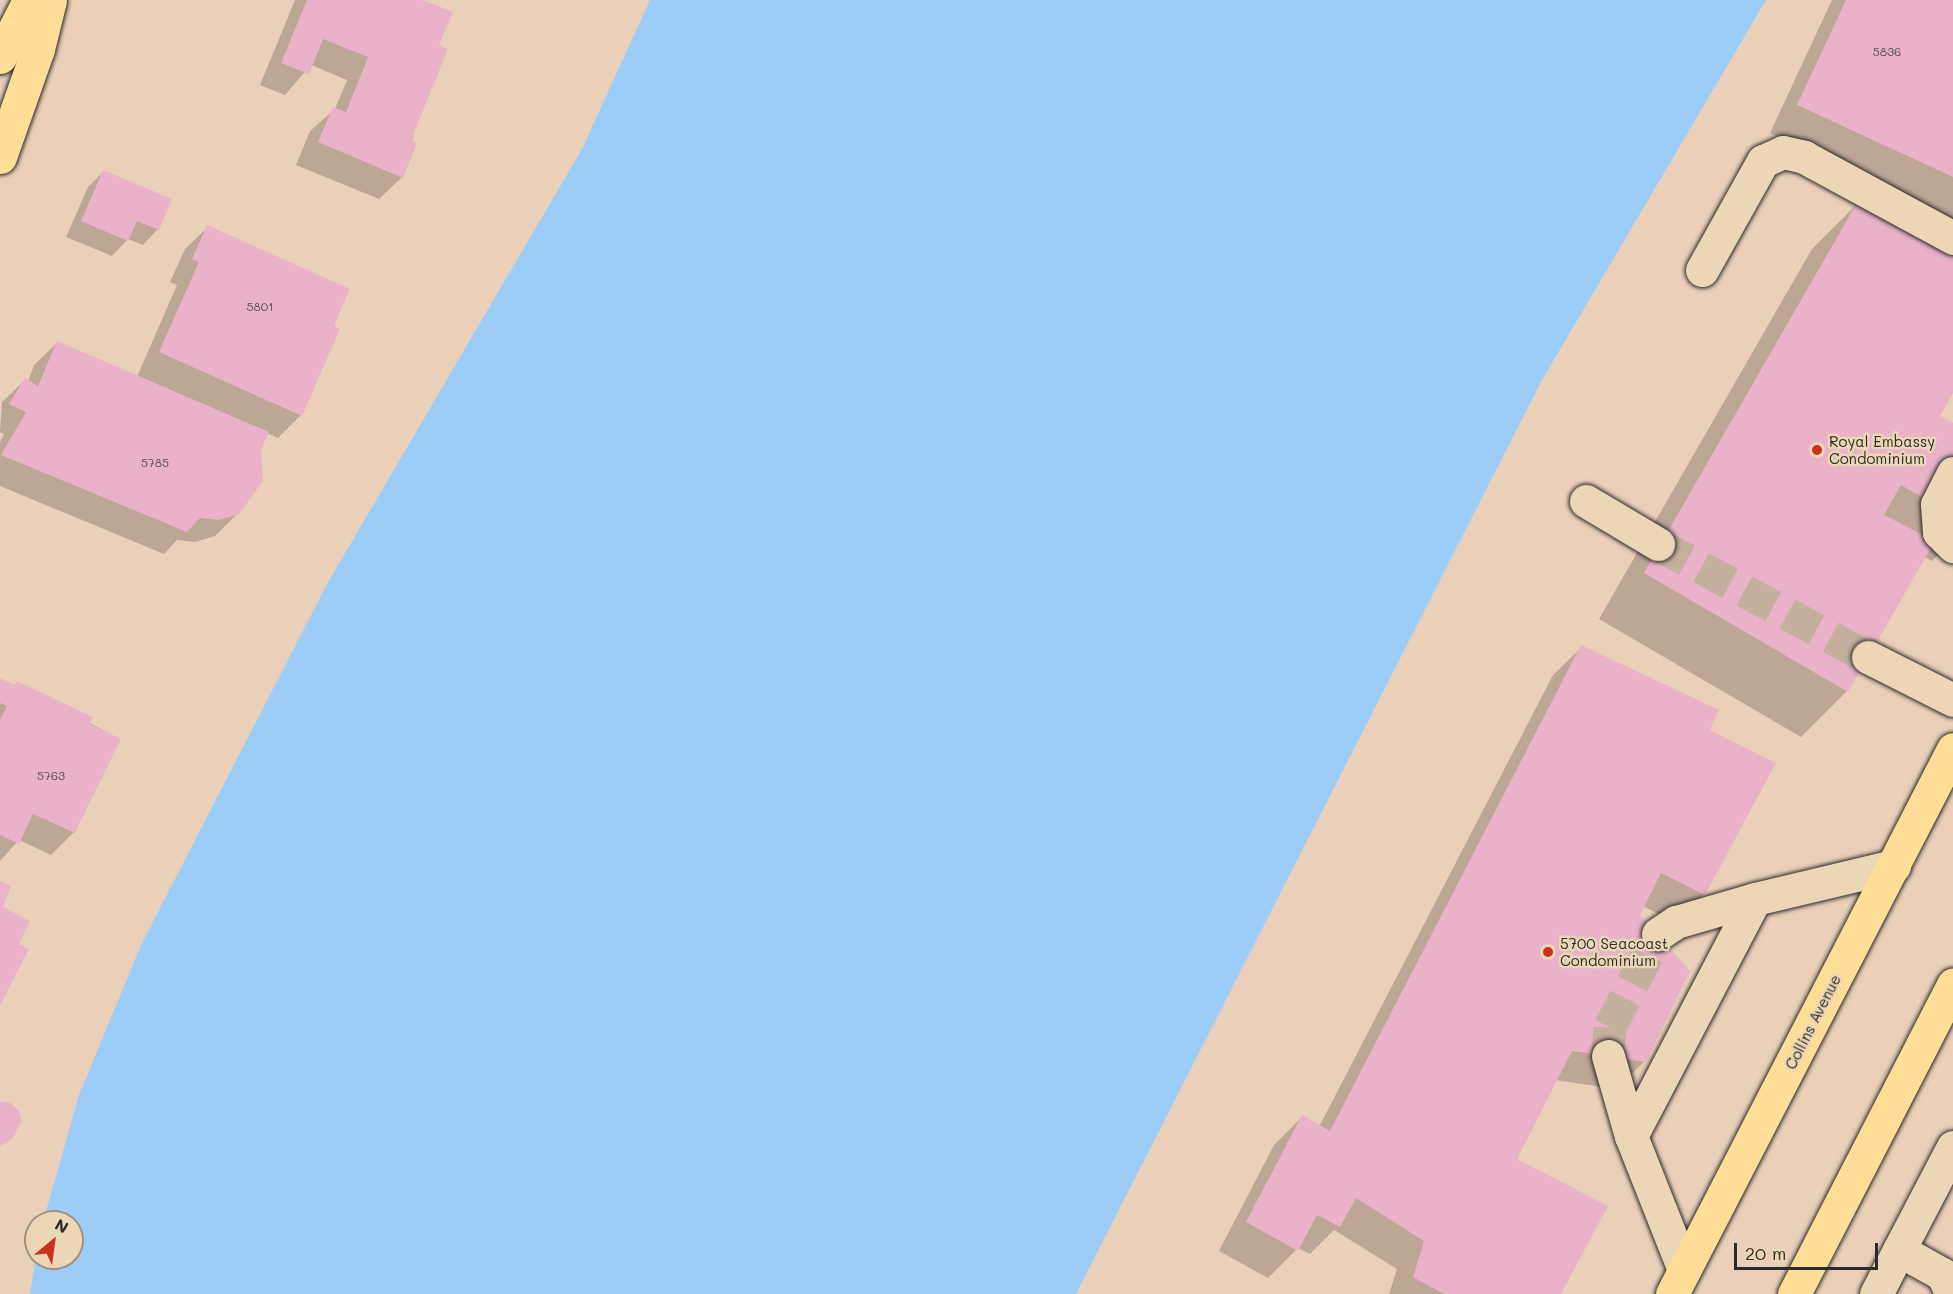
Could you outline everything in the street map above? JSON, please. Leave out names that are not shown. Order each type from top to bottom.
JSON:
[{"type":"main road","points":[[0,57],[29,0]]},
{"type":"main road","points":[[0,157],[38,49],[50,0]]},
{"type":"main road","name":"Collins Avenue","points":[[1681,1286],[1953,749]]},
{"type":"main road","points":[[1794,1294],[1953,984]]},
{"type":"street","points":[[1702,270],[1763,161],[1783,152],[1804,157],[1953,238]]},
{"type":"street","points":[[1953,473],[1937,504],[1940,532],[1953,546]]},
{"type":"street","points":[[1586,501],[1658,544]]},
{"type":"street","points":[[1868,657],[1953,700]]},
{"type":"street","points":[[1658,934],[1676,922],[1755,899],[1894,866]]},
{"type":"street","points":[[1631,1136],[1755,899]]},
{"type":"street","points":[[1608,1056],[1631,1136],[1681,1286]]},
{"type":"street","points":[[1876,1294],[1899,1250],[1949,1166]]},
{"type":"street","points":[[1899,1250],[1942,1274],[1952,1294]]},
{"type":"water","points":[[650,0],[1766,0],[1542,380],[1076,1294],[30,1294],[34,1270],[84,1270],[84,1210],[46,1210],[79,1095],[141,945],[327,584],[582,149]]},
{"type":"building","points":[[307,0],[423,0],[453,12],[439,45],[448,49],[411,140],[417,143],[403,178],[318,142],[333,107],[346,112],[368,57],[323,39],[309,74],[281,63]]},
{"type":"building","points":[[1846,0],[1953,0],[1953,177],[1797,105]]},
{"type":"building","points":[[103,170],[172,199],[159,230],[137,221],[128,241],[81,221]]},
{"type":"building","name":"Royal Embassy Condominium","points":[[1858,201],[1953,253],[1953,393],[1940,416],[1953,423],[1953,515],[1901,485],[1884,515],[1935,541],[1848,692],[1644,573]]},
{"type":"building","points":[[207,225],[350,289],[334,326],[340,329],[302,416],[159,352],[199,262],[192,259]]},
{"type":"building","points":[[57,341],[269,432],[261,449],[263,481],[239,514],[219,520],[200,518],[187,532],[1,455],[26,412],[9,404],[25,378],[38,386]]},
{"type":"building","name":"5700 Seacoast Condominium","points":[[1581,645],[1719,710],[1710,730],[1776,763],[1705,895],[1661,873],[1640,915],[1690,971],[1646,1062],[1572,1051],[1517,1159],[1608,1206],[1561,1294],[1444,1294],[1413,1277],[1424,1241],[1356,1198],[1340,1227],[1317,1215],[1298,1251],[1246,1222],[1302,1115],[1330,1131]]},
{"type":"building","points":[[0,678],[15,685],[17,681],[93,717],[90,724],[121,739],[75,833],[33,814],[19,844],[0,835],[0,720],[7,706],[0,703]]},
{"type":"building","points":[[0,881],[11,886],[3,907],[30,921],[19,944],[29,949],[0,1006]]},
{"type":"building","points":[[0,1102],[10,1102],[19,1111],[22,1121],[12,1139],[0,1146]]},
{"type":"tunnel","points":[[1658,544],[1868,657]]},
{"type":"tunnel","points":[[1608,1056],[1610,1027],[1658,934]]},
{"type":"place","name":"Royal Embassy Condominium","points":[[1817,450]]},
{"type":"place","name":"5700 Seacoast Condominium","points":[[1548,952]]}]
